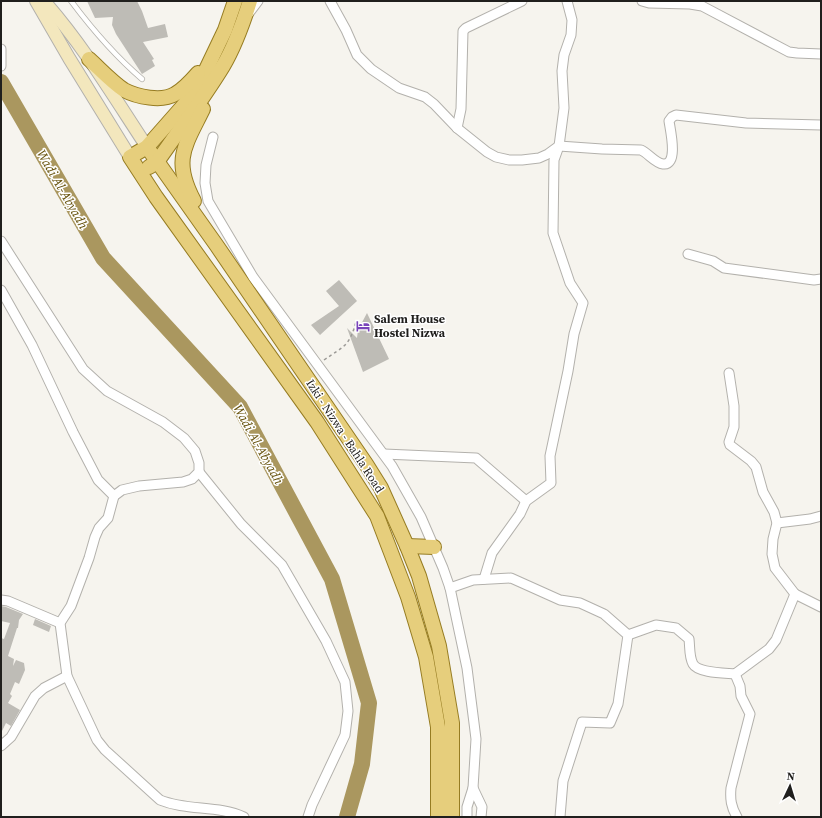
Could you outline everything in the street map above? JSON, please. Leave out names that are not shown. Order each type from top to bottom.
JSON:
[{"type":"main road","points":[[130,157],[147,147],[184,105],[204,74],[225,30],[235,1]]},
{"type":"main road","points":[[217,246],[186,185],[182,166],[184,148],[224,65],[244,20],[250,1]]},
{"type":"main road","points":[[89,59],[124,89],[137,95],[155,98],[174,95],[187,84],[203,66],[225,30]]},
{"type":"main road","points":[[140,173],[157,162],[224,65]]},
{"type":"main road","name":"Izki - Nizwa - Bahla Road","points":[[147,147],[217,246],[366,464],[381,488],[408,546],[419,576],[439,646],[447,686],[452,723],[452,817]]},
{"type":"main road","name":"Izki - Nizwa - Bahla Road","points":[[130,157],[316,422],[377,516],[408,597],[426,657],[438,727],[438,817]]},
{"type":"main road","points":[[408,546],[434,547]]},
{"type":"street","points":[[36,1],[130,157]]},
{"type":"street","points":[[44,1],[89,59],[147,147]]},
{"type":"street","points":[[244,20],[258,1]]},
{"type":"street","points":[[330,1],[346,30],[357,55],[371,69],[399,88],[425,97],[458,128],[487,152],[496,157],[509,160],[539,158],[548,154],[559,146],[602,150],[641,150],[663,164],[671,160],[673,145],[669,121],[672,117],[676,116],[746,123],[821,125]]},
{"type":"street","points":[[458,128],[461,109],[463,31],[466,28],[522,1]]},
{"type":"street","points":[[484,579],[492,553],[520,514],[526,501],[551,483],[550,456],[568,371],[574,334],[583,303],[570,283],[553,233],[554,160],[559,146],[564,108],[562,71],[564,55],[571,35],[572,20],[567,1]]},
{"type":"street","points":[[642,1],[649,3],[690,4],[702,6],[789,52],[821,54]]},
{"type":"street","points":[[1,49],[1,66]]},
{"type":"street","points":[[213,137],[206,165],[205,183],[208,201],[252,277],[384,454],[421,517],[443,568],[450,588],[467,668],[476,740],[473,788],[467,807],[466,817]]},
{"type":"street","points":[[1,241],[83,369],[107,391],[163,422],[184,438],[195,451],[199,462],[199,472],[240,524],[282,566],[326,641],[345,682],[348,711],[345,735],[312,805],[308,817]]},
{"type":"street","points":[[688,254],[713,261],[724,268],[814,280],[821,279]]},
{"type":"street","points":[[1,290],[32,345],[72,432],[98,480],[114,496]]},
{"type":"street","points":[[728,372],[734,406],[734,426],[728,442],[756,467],[763,492],[774,512],[777,523],[773,539],[772,554],[775,568],[796,594],[821,607]]},
{"type":"street","points":[[384,454],[476,458],[526,501]]},
{"type":"street","points":[[199,472],[192,480],[139,486],[122,490],[114,496],[108,518],[99,528],[95,537],[89,558],[71,606],[60,623],[67,676],[98,740],[105,750],[160,800],[170,804],[226,811],[244,817]]},
{"type":"street","points":[[777,523],[810,519],[821,516]]},
{"type":"street","points":[[450,588],[473,580],[511,578],[560,600],[580,603],[604,614],[628,635]]},
{"type":"street","points":[[628,635],[656,625],[676,628],[689,639],[691,660],[694,666],[702,670],[735,674],[769,649],[776,640],[796,594]]},
{"type":"street","points":[[1,600],[8,601],[60,623]]},
{"type":"street","points":[[560,817],[563,781],[582,722],[610,723],[618,704],[628,635]]},
{"type":"street","points":[[735,674],[740,686],[741,696],[750,714],[731,788],[730,800],[732,810],[737,817]]},
{"type":"street","points":[[1,746],[11,737],[35,696],[44,688],[67,676]]},
{"type":"street","points":[[473,788],[482,807],[481,817]]},
{"type":"lane","points":[[71,1],[111,50],[124,64],[142,79]]},
{"type":"path","points":[[317,365],[349,342],[356,322]]},
{"type":"building","points":[[87,1],[137,1],[148,28],[165,24],[168,37],[143,42],[154,59],[152,60],[155,66],[142,74],[116,34],[112,25],[113,17],[95,18]]},
{"type":"building","points":[[339,280],[357,301],[320,335],[311,325],[339,306],[326,291]]},
{"type":"building","points":[[367,313],[389,359],[363,372],[347,328],[357,338],[358,330]]},
{"type":"building","points":[[1,606],[23,614],[19,620],[18,628],[8,656],[14,659],[13,666],[16,660],[24,663],[25,670],[19,684],[15,682],[10,694],[12,696],[8,703],[20,710],[11,726],[6,723],[1,733],[1,638],[4,639],[10,623],[1,621]]},
{"type":"building","points":[[35,619],[51,626],[49,632],[33,625]]},
{"type":"waterway","name":"Wadi Al-Abyadh","points":[[1,82],[103,258],[240,407],[332,579],[369,703],[362,764],[347,817]]},
{"type":"place","name":"Salem House Hostel Nizwa","points":[[363,326]]}]
